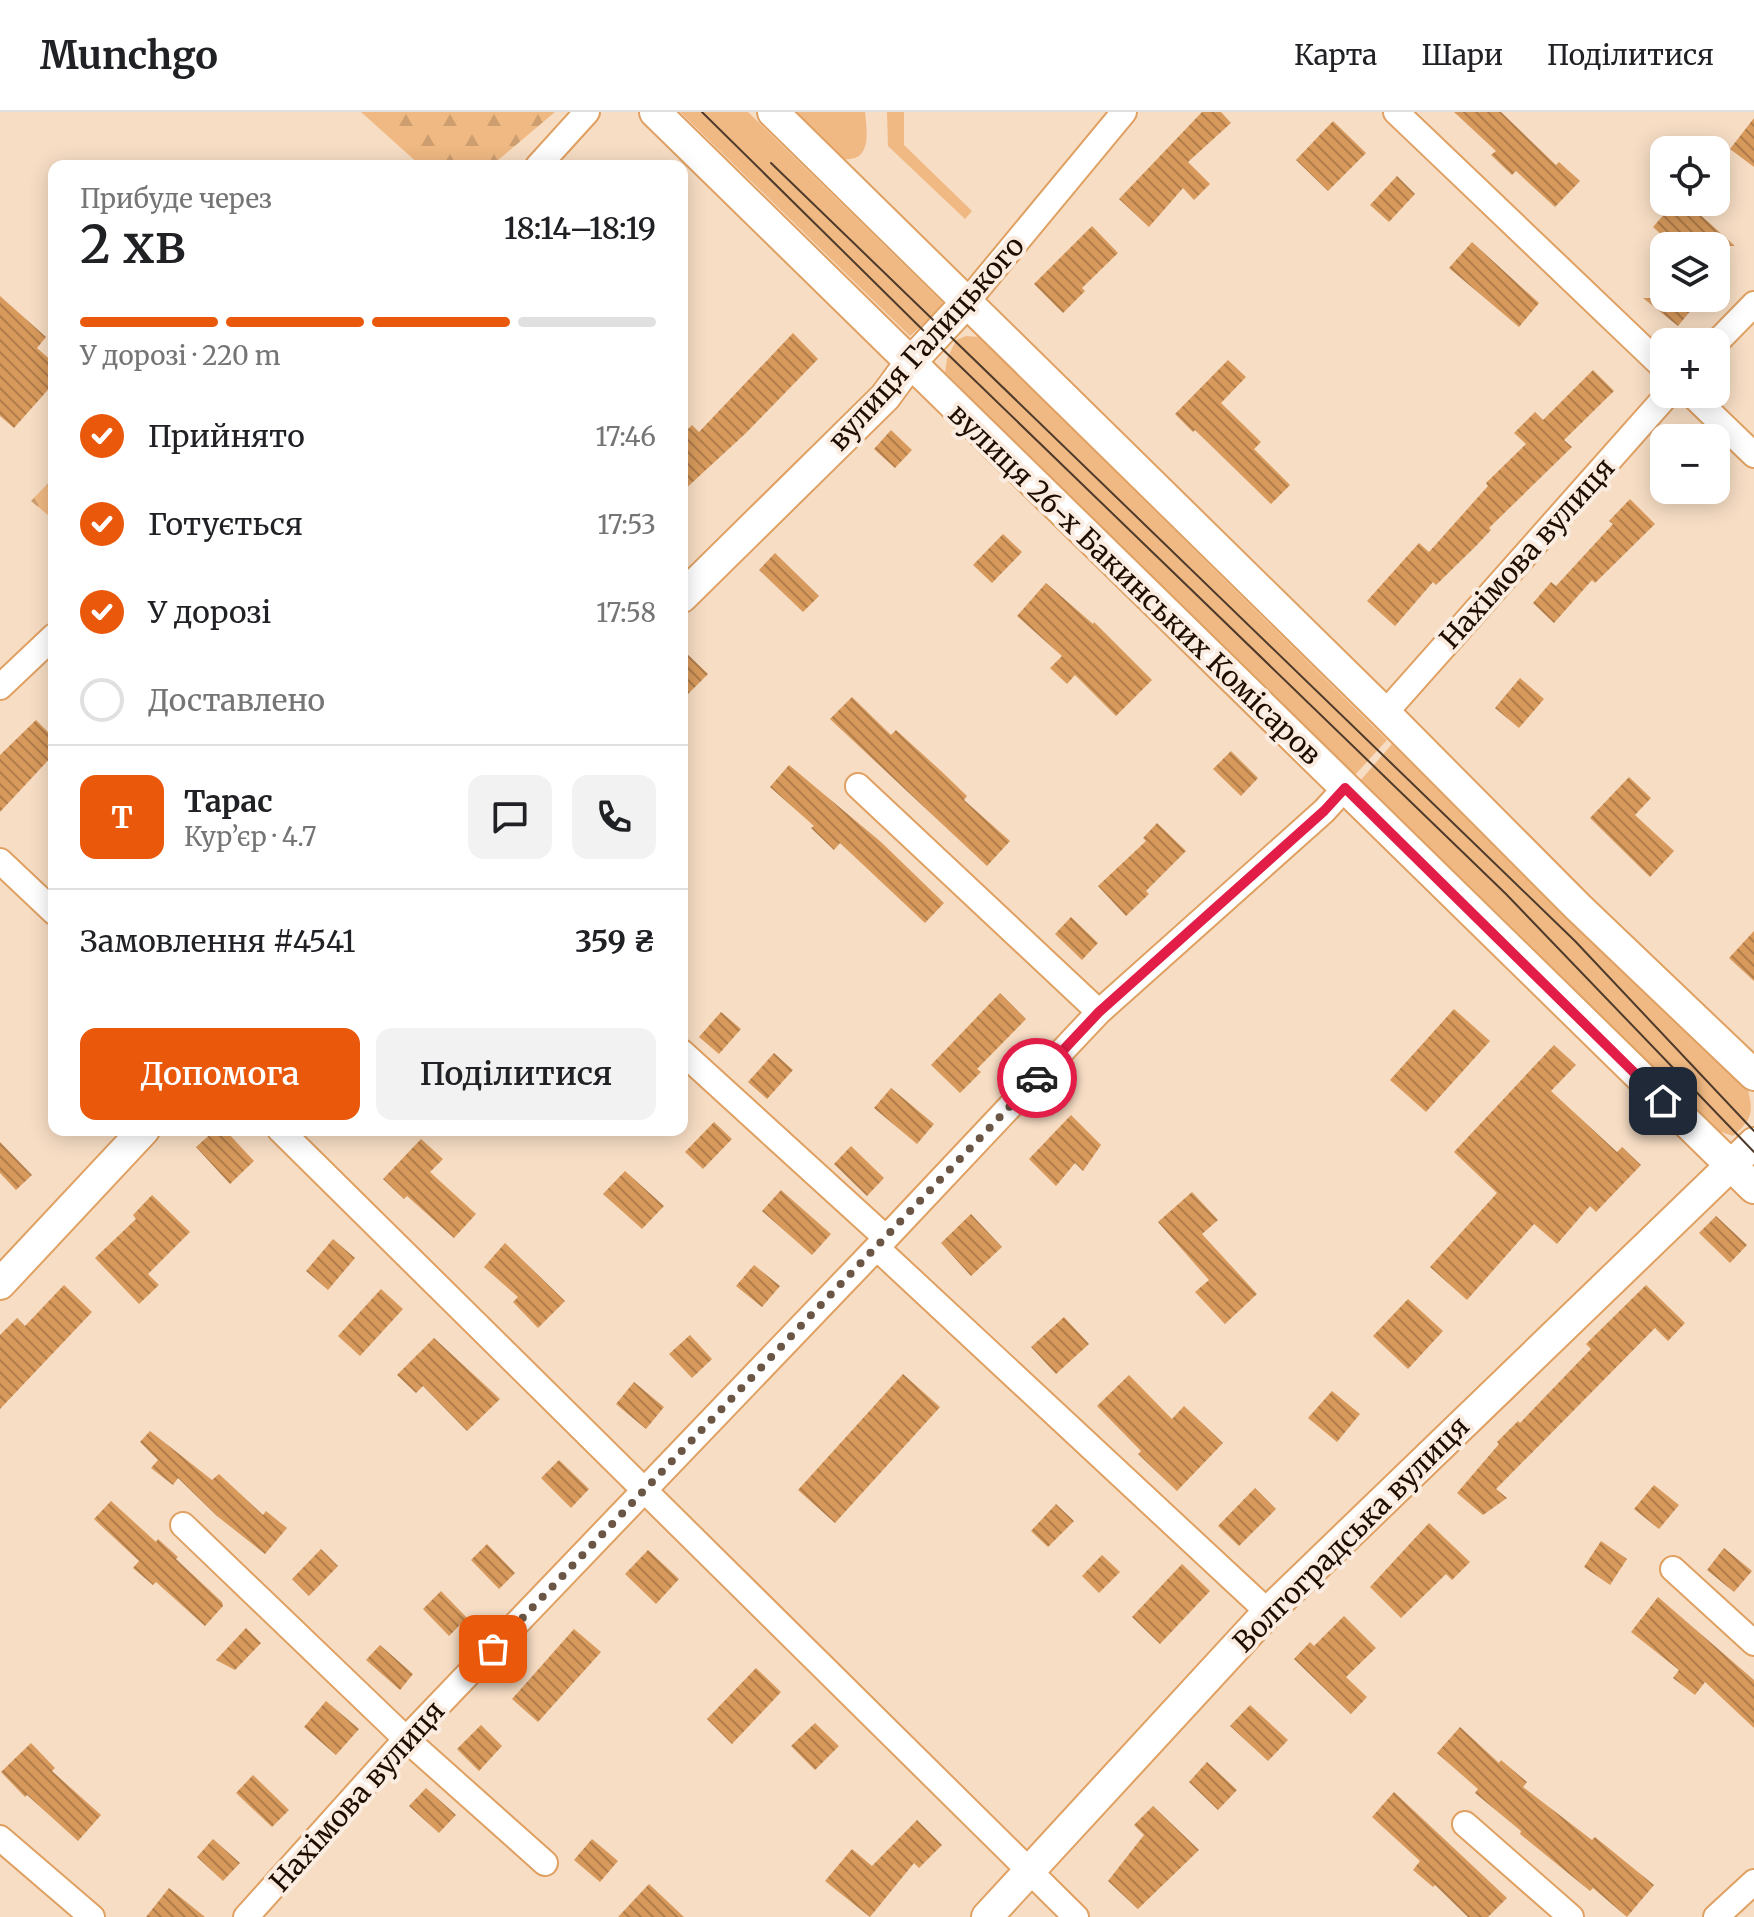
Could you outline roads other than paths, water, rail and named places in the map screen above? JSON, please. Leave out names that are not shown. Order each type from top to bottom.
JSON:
[{"type":"street","points":[[543,160],[587,112]]},
{"type":"street","name":"вулиця 26-х Бакинських Комісаров","points":[[655,112],[1754,1188]]},
{"type":"street","points":[[773,112],[1385,713],[1578,907],[1754,1075]]},
{"type":"street","name":"вулиця Галицького","points":[[688,591],[885,397],[910,363],[966,303],[1124,112]]},
{"type":"street","points":[[1396,112],[1650,355]]},
{"type":"street","points":[[1730,329],[1754,304]]},
{"type":"street","name":"Нахімова вулиця","points":[[1385,713],[1656,408]]},
{"type":"street","points":[[1705,408],[1754,455]]},
{"type":"street","points":[[0,687],[48,642]]},
{"type":"street","points":[[858,786],[1099,1012]]},
{"type":"street","name":"Нахімова вулиця","points":[[246,1917],[406,1739],[1099,1012],[1324,811],[1345,788]]},
{"type":"street","points":[[0,861],[48,906]]},
{"type":"street","points":[[688,1058],[1268,1612]]},
{"type":"street","points":[[0,1284],[138,1136]]},
{"type":"street","points":[[286,1136],[1076,1917]]},
{"type":"street","name":"Волгоградська вулиця","points":[[987,1917],[1268,1612],[1754,1143]]},
{"type":"street","points":[[183,1525],[406,1739],[545,1863]]},
{"type":"street","points":[[1673,1569],[1754,1643]]},
{"type":"street","points":[[1465,1824],[1571,1917]]},
{"type":"street","points":[[0,1838],[92,1917]]},
{"type":"street","points":[[1716,1917],[1754,1882]]},
{"type":"tram line","points":[[702,112],[1506,894],[1754,1152]]},
{"type":"tram line","points":[[771,163],[1575,941],[1754,1131]]}]
